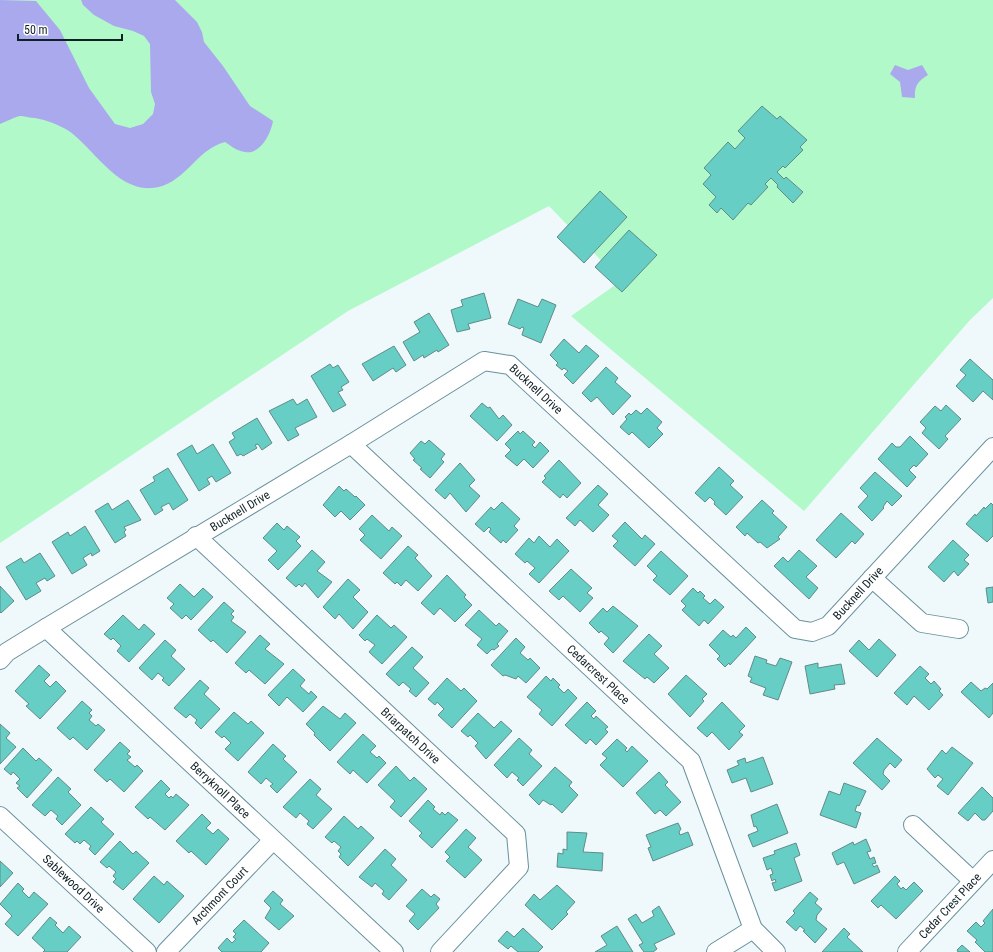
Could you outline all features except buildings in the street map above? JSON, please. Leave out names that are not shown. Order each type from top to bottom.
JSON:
[{"type":"street","name":"Bucknell Drive","points":[[0,660],[7,652],[196,536],[351,444],[484,361],[510,365],[795,629],[812,632],[828,626],[993,447]]},
{"type":"street","name":"Cedarcrest Place","points":[[351,444],[691,761],[753,929],[776,952]]},
{"type":"street","name":"Briarpatch Drive","points":[[196,536],[516,834],[519,867],[440,952]]},
{"type":"street","points":[[872,578],[922,623],[959,629]]},
{"type":"street","name":"Berryknoll Place","points":[[46,628],[394,952]]},
{"type":"street","name":"Sablewood Drive","points":[[0,816],[147,952]]},
{"type":"street","points":[[913,825],[973,881]]},
{"type":"street","name":"Archmont Court","points":[[166,952],[273,840]]},
{"type":"street","name":"Cedar Crest Place","points":[[907,952],[993,860]]},
{"type":"street","points":[[716,952],[753,929]]},
{"type":"green space","points":[[0,0],[993,0],[993,298],[970,320],[804,511],[571,316],[621,281],[549,206],[348,311],[0,543]]},
{"type":"water","points":[[0,0],[36,1],[60,30],[89,88],[115,124],[130,128],[143,124],[153,114],[155,104],[151,92],[150,44],[144,36],[133,31],[114,26],[94,15],[83,5],[81,0],[175,0],[197,22],[202,32],[204,42],[223,66],[250,106],[273,121],[270,132],[260,147],[250,152],[239,151],[225,142],[215,146],[173,181],[163,186],[152,188],[139,187],[128,183],[117,176],[69,131],[48,121],[20,116],[0,124]]},
{"type":"water","points":[[895,65],[908,70],[922,65],[928,75],[917,84],[915,98],[902,97],[900,82],[890,74]]}]
